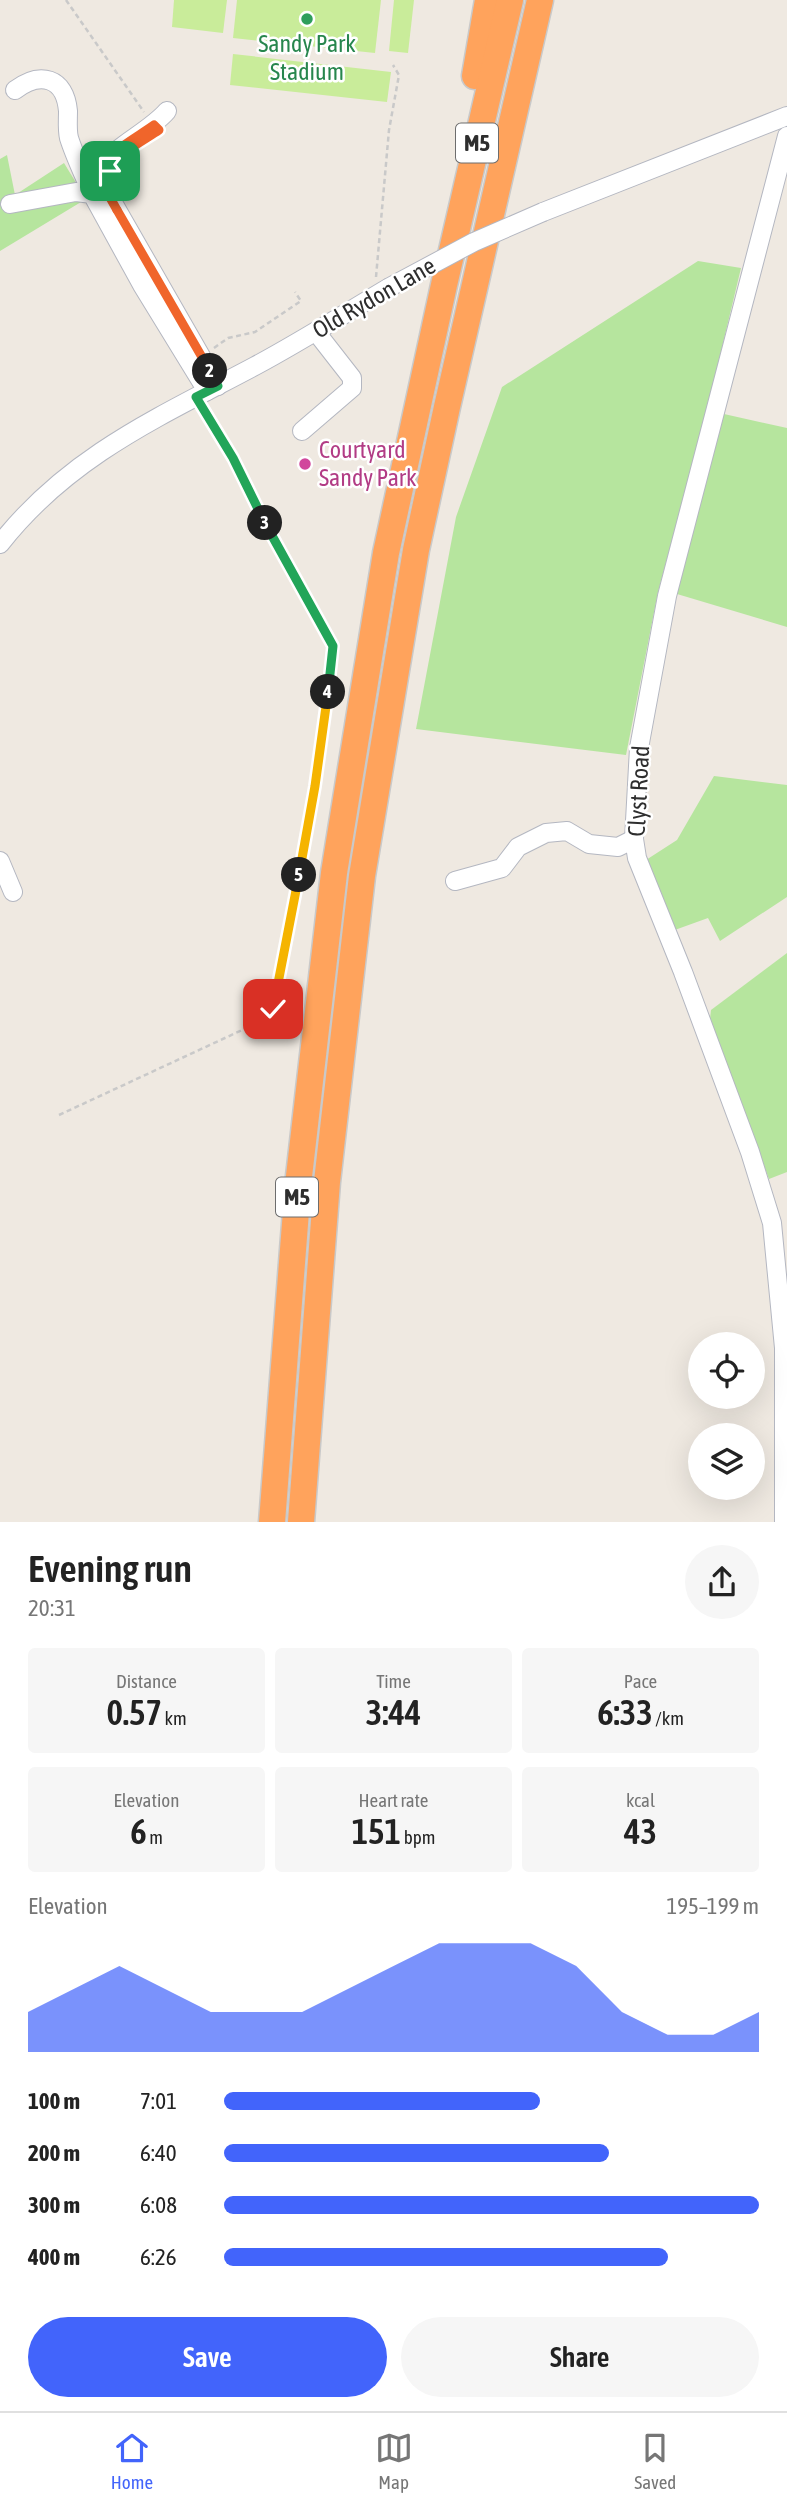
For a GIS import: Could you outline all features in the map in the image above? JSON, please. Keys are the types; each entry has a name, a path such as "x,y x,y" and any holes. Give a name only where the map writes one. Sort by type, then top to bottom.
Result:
{"highway":[{"name":"M5","path":"444,285 444,241 488,0"},
{"name":"M5","path":"272,1522 298,1185 334,873 386,553 510,0"},
{"name":"M5","path":"301,1522 327,1182 356,916 416,550 540,0"},
{"name":"M5","path":"476,280 523,146 558,0"}],"street":[{"path":"15,90 25,82 39,78 50,80 62,92 68,109 68,136 92,194 202,394"},
{"path":"167,111 154,125 105,161 100,170 108,194 140,252 202,394"},
{"name":"Old Rydon Lane","path":"0,544 25,514 61,480 112,444 321,328 382,282 542,212 787,116"},
{"name":"Clyst Road","path":"784,1522 784,1348 772,1223 750,1152 684,972 637,858 635,839 639,748 667,596 787,136"},
{"path":"10,204 76,192 92,194"},
{"path":"302,431 352,388 352,378 320,337 321,328"},
{"path":"454,881 502,868 518,847 546,833 567,831 589,844 618,846 635,839"},
{"path":"0,861 13,892"}],"path":[{"path":"66,0 154,125"},
{"path":"382,282 389,130 398,75 393,65"},
{"path":"206,353 228,338 255,332 301,301 295,292"},
{"path":"59,1115 268,1018 273,1009 315,786 333,646 276,543 202,394"}],"green space":[{"name":"Sandy Park Stadium","path":"174,0 227,0 223,33 172,27"},
{"name":"Sandy Park Stadium","path":"237,0 381,0 375,53 233,38"},
{"name":"Sandy Park Stadium","path":"394,0 414,0 408,53 389,51"},
{"name":"Sandy Park Stadium","path":"233,54 391,72 387,102 230,85"},
{"path":"7,155 15,195 64,163 86,199 0,251 0,159"},
{"path":"698,261 741,268 707,410 658,592 626,755 416,729 456,517 502,387"},
{"path":"724,414 787,428 787,627 677,594"},
{"path":"714,776 787,785 787,897 720,941 708,918 672,931 646,860 677,840"},
{"path":"787,953 787,1172 769,1179 710,1019 711,1010"}],"place":[{"name":"Sandy Park Stadium","path":"307,19"},
{"name":"Courtyard Sandy Park","path":"305,464"}],"route":[{"path":"110,171 121,157 159,130 154,125 112,155 100,170 102,178 146,263 218,386 196,397 217,436 233,458 333,646 315,786 273,1009"}]}
